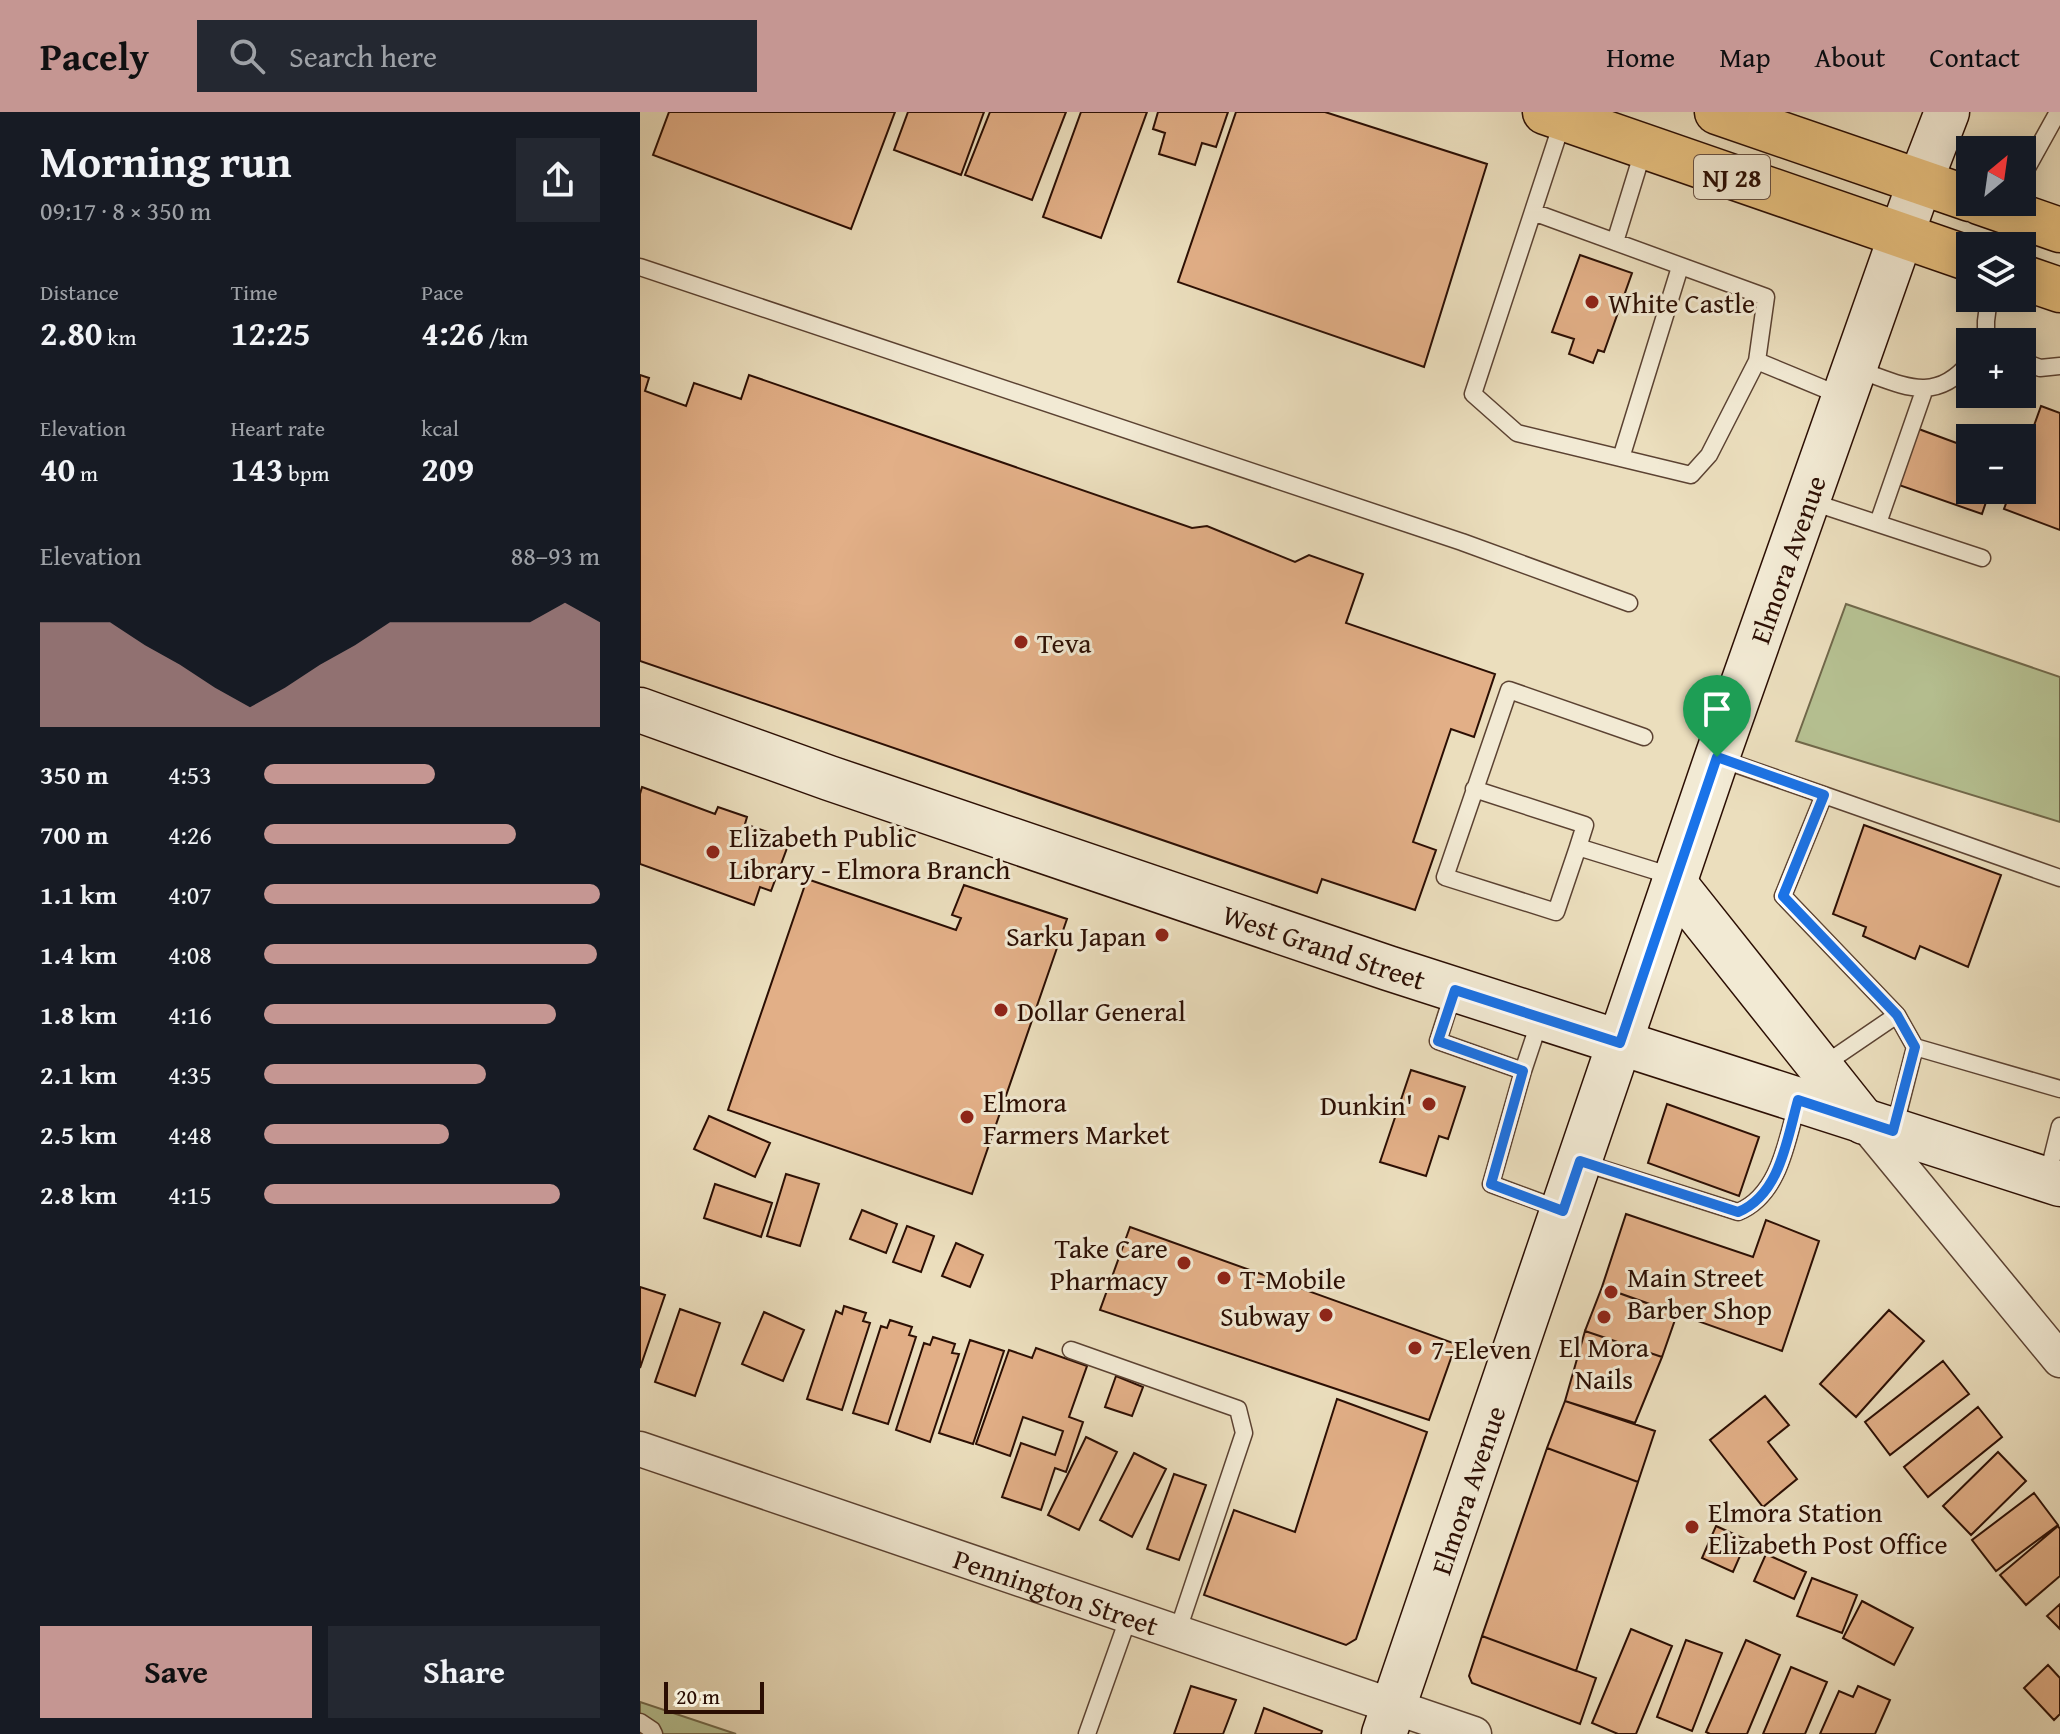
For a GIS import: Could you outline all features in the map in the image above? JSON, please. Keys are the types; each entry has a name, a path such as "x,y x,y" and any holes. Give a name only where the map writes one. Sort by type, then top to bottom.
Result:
{"main road":[{"name":"NJ 28","path":"1717,112 1920,182 1956,190"},
{"name":"Elmora Avenue","path":"1389,1720 1717,757 1947,112"},
{"name":"NJ 28","path":"1554,115 1956,254"},
{"name":"NJ 28","path":"2032,216 2060,230"},
{"path":"2036,282 2060,290"},
{"name":"West Grand Street","path":"640,710 829,778 1620,1043 1809,1084 1878,1126 2053,1182"},
{"path":"1675,880 1809,1084"}],"street":[{"path":"1878,1126 2060,1360"},
{"name":"Pennington Street","path":"640,1449 1177,1633 1389,1720 1474,1734"}],"lane":[{"path":"2036,143 2058,112"},
{"path":"1533,212 1766,297 1757,361 1709,455 1691,475 1517,433 1473,394 1533,212 1554,115"},
{"path":"1615,242 1644,146"},
{"path":"640,267 1462,542 1629,603"},
{"path":"1621,458 1680,267"},
{"path":"1757,361 1849,383 1924,391 1956,378"},
{"path":"2036,366 2060,366"},
{"path":"1878,523 1924,391"},
{"path":"1808,500 1982,558"},
{"path":"1474,789 1585,825 1556,912 1445,877 1474,789 1509,690 1644,737"},
{"path":"1717,757 2060,878"},
{"path":"1824,795 1783,896 1897,1015 1915,1047 2060,1089"},
{"path":"1578,847 1675,880"},
{"path":"1455,990 1438,1041 1523,1071"},
{"path":"1580,1161 1738,1212 1751,1207 1765,1193 1780,1162 1809,1084 1897,1015"},
{"path":"1540,1017 1491,1184 1563,1211"},
{"path":"1878,1126 1915,1047"},
{"path":"2053,1182 2060,1126"},
{"path":"1071,1350 1238,1409 1244,1433 1177,1633"},
{"path":"1087,1734 1129,1616"},
{"path":"640,1722 654,1734"}],"green space":[{"path":"1846,604 2060,677 2060,822 1796,741"},
{"path":"640,1702 736,1734 640,1734"}],"building":[{"path":"669,112 895,112 851,229 653,155"},
{"path":"908,112 984,112 961,175 894,150"},
{"path":"990,112 1066,112 1032,200 965,175"},
{"path":"1081,112 1147,112 1101,238 1043,217"},
{"path":"1158,112 1228,112 1216,147 1202,143 1195,165 1159,154 1165,133 1153,129"},
{"path":"1236,112 1325,112 1487,164 1424,367 1178,282"},
{"name":"White Castle","path":"1580,255 1632,273 1604,352 1598,350 1593,363 1569,354 1574,339 1552,332"},
{"name":"Teva","path":"640,375 649,378 645,391 686,406 694,383 741,399 749,375 1192,528 1207,526 1295,562 1309,555 1363,574 1346,623 1495,674 1474,737 1451,729 1413,842 1436,850 1415,910 1322,879 1317,893 640,661"},
{"path":"2041,406 2060,413 2060,530 2004,509 2006,504 2036,504 2035,424"},
{"path":"1916,428 1956,443 1956,504 1985,504 1982,514 1896,484"},
{"name":"Elizabeth Public Library - Elmora Branch","path":"642,787 715,814 718,807 747,817 745,824 790,840 771,891 760,887 754,905 640,864"},
{"path":"1864,825 2001,875 1968,967 1920,946 1915,959 1863,936 1866,927 1833,914"},
{"path":"807,879 956,930 961,918 952,915 964,885 1067,919 972,1194 728,1110"},
{"path":"1411,1070 1465,1087 1448,1139 1439,1136 1426,1176 1380,1162"},
{"path":"1667,1104 1759,1137 1739,1196 1648,1163"},
{"path":"709,1116 770,1143 755,1177 694,1149"},
{"path":"786,1174 819,1184 800,1246 767,1236"},
{"path":"715,1184 772,1203 761,1237 704,1218"},
{"path":"862,1210 897,1224 886,1253 850,1239"},
{"path":"1626,1214 1753,1257 1766,1220 1819,1241 1782,1351 1602,1287"},
{"path":"907,1226 934,1236 921,1272 893,1262"},
{"path":"1130,1227 1456,1344 1429,1420 1100,1310"},
{"path":"956,1243 983,1255 970,1287 942,1276"},
{"path":"640,1287 665,1295 640,1368"},
{"path":"1602,1287 1677,1314 1662,1357 1585,1331"},
{"path":"844,1306 866,1313 863,1321 870,1323 842,1410 807,1399 836,1311 842,1314"},
{"path":"680,1309 720,1323 695,1396 655,1382"},
{"path":"1889,1310 1924,1341 1856,1417 1820,1384"},
{"path":"764,1312 804,1330 783,1381 742,1364"},
{"path":"890,1320 912,1327 909,1335 916,1337 888,1424 853,1413 881,1326 887,1328"},
{"path":"1585,1331 1662,1357 1635,1423 1565,1401"},
{"path":"933,1337 955,1344 952,1353 959,1354 930,1442 896,1430 924,1343 930,1345"},
{"path":"970,1340 1004,1351 973,1444 939,1433"},
{"path":"1036,1348 1087,1366 1069,1417 1083,1422 1066,1472 1055,1468 1041,1510 1002,1497 1021,1443 1055,1455 1063,1431 1023,1417 1010,1456 976,1444 1009,1350 1032,1358"},
{"path":"1943,1361 1969,1394 1890,1455 1865,1422"},
{"path":"1116,1376 1143,1387 1132,1416 1105,1407"},
{"path":"1765,1396 1789,1425 1768,1442 1797,1479 1763,1507 1710,1440"},
{"path":"1337,1399 1427,1432 1356,1639 1346,1645 1204,1595 1234,1510 1295,1532"},
{"path":"1565,1401 1655,1431 1638,1482 1547,1448"},
{"path":"1978,1407 2002,1437 1928,1497 1904,1467"},
{"path":"1086,1437 1117,1452 1079,1530 1048,1515"},
{"path":"1547,1448 1638,1482 1576,1671 1482,1636"},
{"path":"1998,1452 2026,1481 1971,1535 1943,1506"},
{"path":"1134,1453 1166,1469 1132,1537 1100,1520"},
{"path":"1174,1474 1206,1485 1179,1560 1147,1549"},
{"path":"2034,1493 2058,1525 1996,1571 1972,1540"},
{"path":"1716,1526 1747,1540 1733,1572 1702,1558"},
{"path":"2058,1526 2060,1576 2026,1605 2000,1575"},
{"path":"1766,1554 1806,1572 1794,1599 1754,1581"},
{"path":"1812,1578 1857,1595 1842,1633 1797,1616"},
{"path":"1862,1601 1913,1628 1894,1665 1843,1638"},
{"path":"2060,1604 2060,1629 2047,1616"},
{"path":"1631,1629 1672,1646 1636,1734 1618,1734 1592,1723"},
{"path":"1482,1636 1596,1678 1580,1724 1472,1683 1469,1676"},
{"path":"1686,1640 1722,1653 1692,1731 1657,1717"},
{"path":"1746,1640 1780,1655 1747,1734 1710,1734 1706,1732"},
{"path":"2048,1665 2060,1678 2060,1714 2054,1720 2024,1688"},
{"path":"1791,1667 1827,1682 1805,1734 1763,1734"},
{"path":"1191,1686 1236,1700 1223,1734 1174,1734"},
{"path":"1858,1686 1890,1700 1875,1734 1820,1734 1839,1691 1853,1697"},
{"path":"1264,1708 1322,1731 1321,1734 1255,1734"}],"place":[{"name":"White Castle","path":"1592,302"},
{"name":"Teva","path":"1021,642"},
{"name":"Elizabeth Public Library - Elmora Branch","path":"713,852"},
{"name":"Sarku Japan","path":"1162,935"},
{"name":"Dollar General","path":"1001,1010"},
{"name":"Dunkin'","path":"1429,1104"},
{"name":"Elmora Farmers Market","path":"967,1117"},
{"name":"Take Care Pharmacy","path":"1184,1263"},
{"name":"T-Mobile","path":"1224,1278"},
{"name":"Main Street Barber Shop","path":"1611,1292"},
{"name":"Subway","path":"1326,1315"},
{"name":"El Mora Nails","path":"1604,1317"},
{"name":"7-Eleven","path":"1415,1348"},
{"name":"Elmora Station Elizabeth Post Office","path":"1692,1527"}],"route":[{"path":"1717,757 1824,795 1783,896 1897,1015 1915,1047 1893,1131 1798,1100 1780,1162 1765,1193 1751,1207 1738,1212 1580,1161 1563,1211 1491,1184 1523,1071 1438,1041 1455,990 1620,1043 1717,757"}]}
